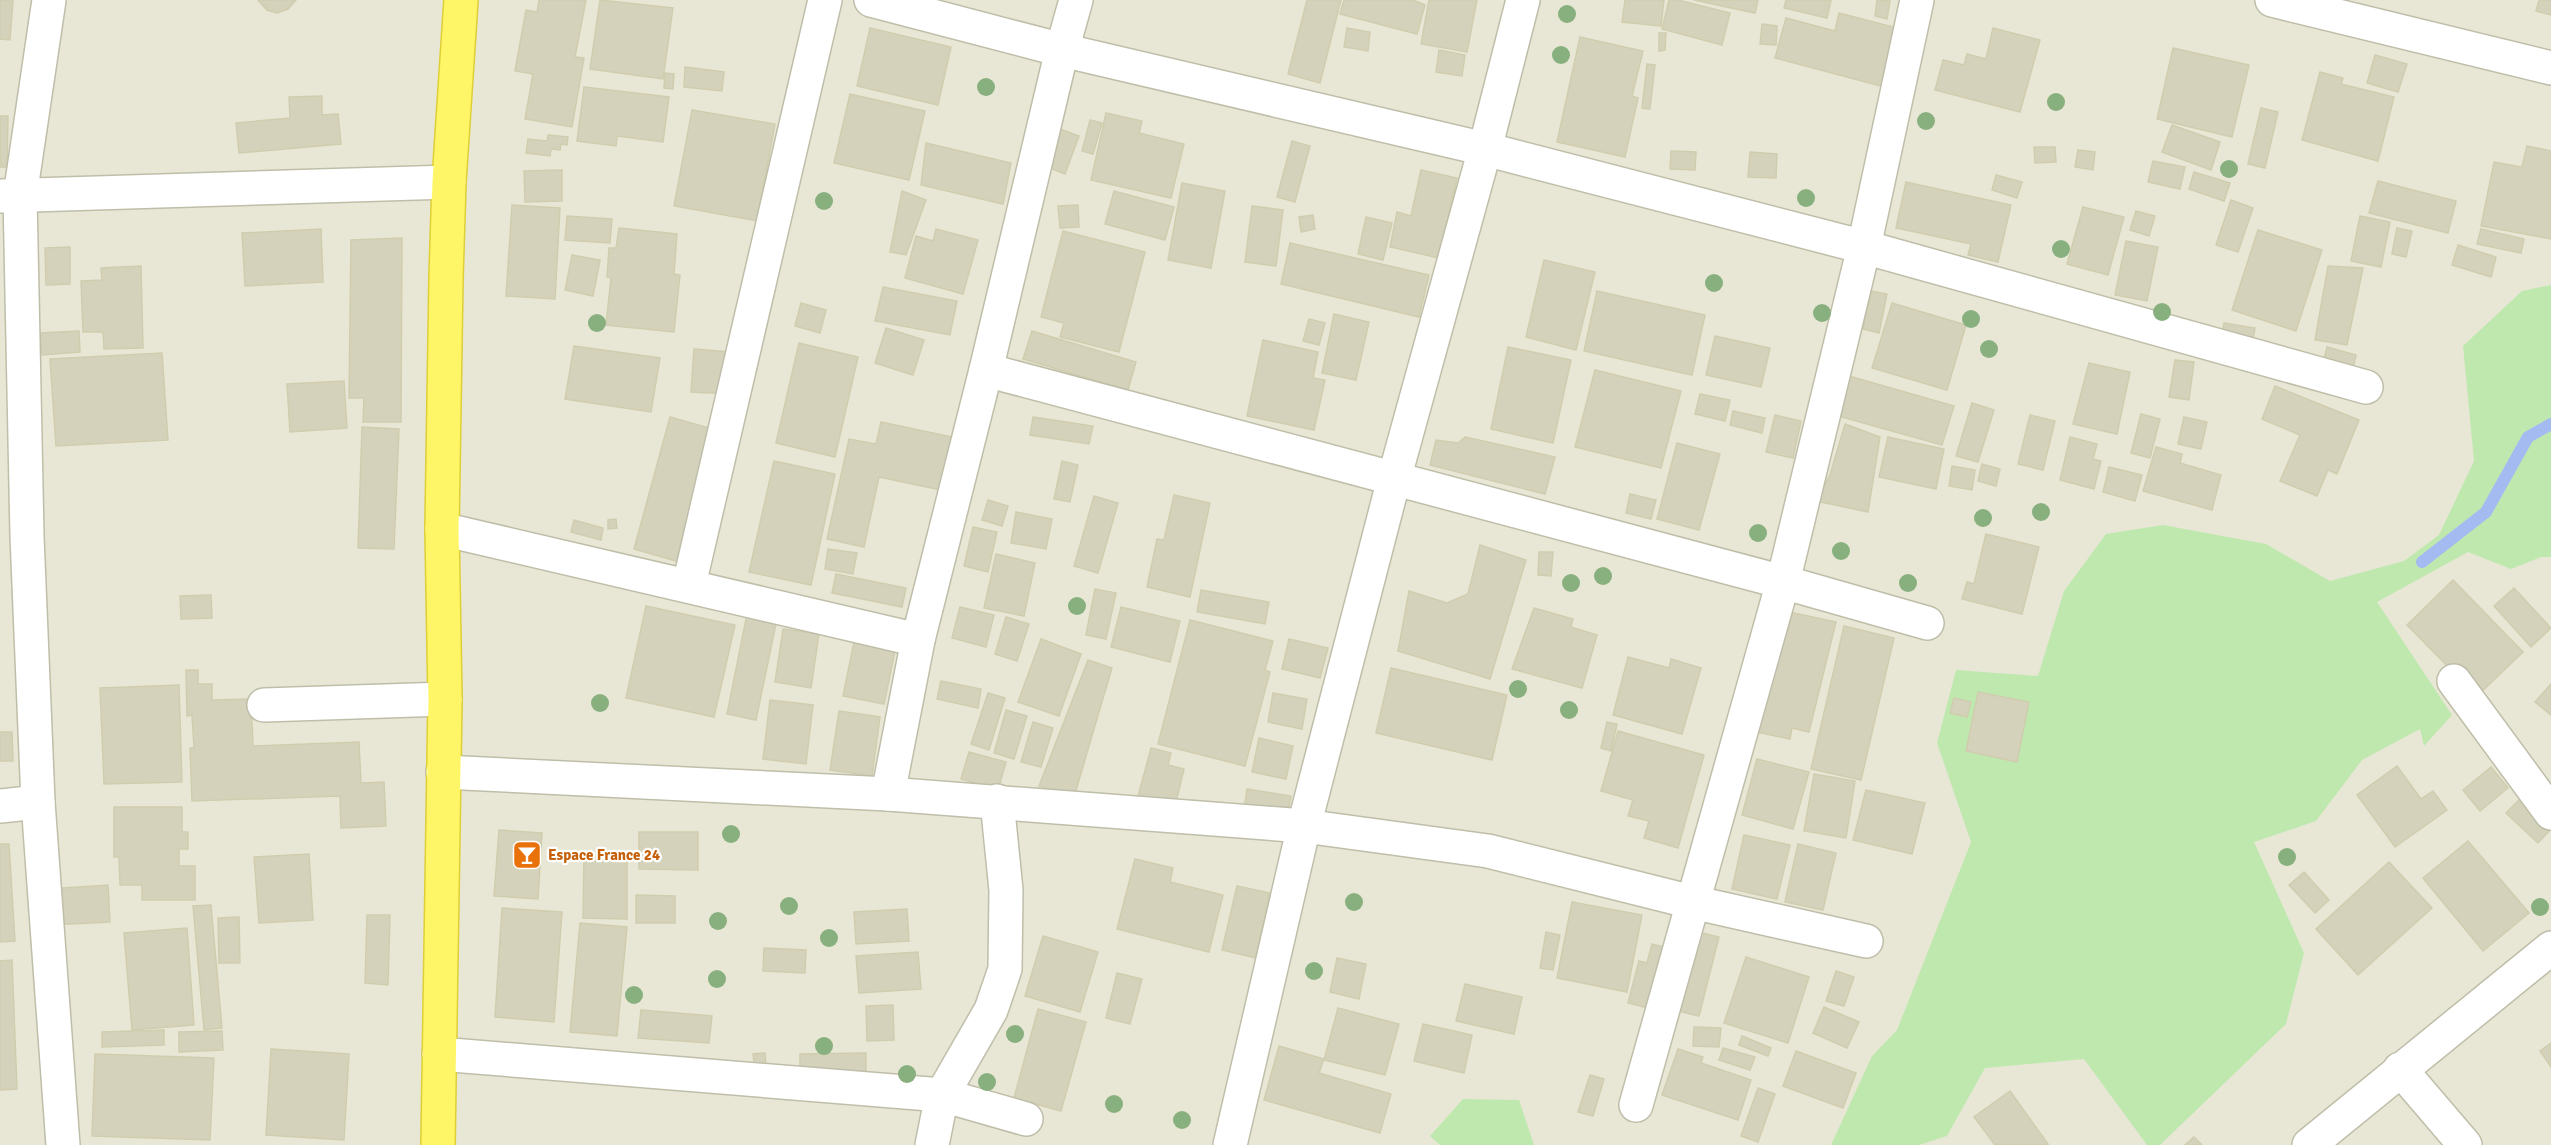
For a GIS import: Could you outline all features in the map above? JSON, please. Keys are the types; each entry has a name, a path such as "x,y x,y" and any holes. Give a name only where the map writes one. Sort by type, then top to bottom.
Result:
{"highway":[{"path":"438,1145 445,699 442,529 449,182 461,0"}],"street":[{"path":"49,0 10,196 13,537 38,802 63,1145"},
{"path":"689,585 825,0"},
{"path":"871,0 1062,50 1485,149 1864,247 2366,387"},
{"path":"888,794 918,640 1076,0"},
{"path":"1230,1145 1304,826 1394,479 1485,149 1523,0"},
{"path":"1636,1105 1783,582 1864,247 1917,0"},
{"path":"2272,0 2551,68"},
{"path":"10,196 449,182"},
{"path":"986,370 1783,582 1927,623"},
{"path":"442,529 918,640"},
{"path":"2454,681 2551,813"},
{"path":"264,705 445,699"},
{"path":"443,772 888,794 1304,826 1488,851 1692,902 1866,940"},
{"path":"932,1145 942,1095 991,1010 1005,969 1006,890 997,801"},
{"path":"0,806 38,802"},
{"path":"2309,1145 2551,948"},
{"path":"439,1054 942,1095 1026,1119"},
{"path":"2400,1069 2464,1145"}],"shaded area":[{"path":"0,0 2551,0 2551,1145 0,1145"}],"green space":[{"path":"2551,285 2551,557 2541,557 2511,569 2468,552 2377,602 2452,715 2424,746 2420,729 2362,760 2316,821 2254,842 2304,953 2286,1024 2160,1145 2147,1145 2084,1059 1985,1068 1947,1136 1919,1145 1831,1145 1872,1056 1897,1030 1971,842 1937,743 1956,670 2038,676 2064,591 2106,534 2163,525 2266,544 2330,581 2404,561 2439,535 2474,461 2463,346 2522,291"},
{"path":"1463,1099 1519,1100 1534,1145 1440,1145 1430,1136"}],"building":[{"path":"0,0 13,0 10,40 0,39"},
{"path":"258,0 296,0 288,9 277,13 267,10"},
{"path":"539,0 586,0 575,57 584,58 572,127 525,119 533,74 515,71 526,10 537,12"},
{"path":"600,0 673,8 663,79 590,69"},
{"path":"1307,0 1341,0 1320,83 1288,74"},
{"path":"1344,0 1413,0 1425,5 1417,34 1340,14"},
{"path":"1429,0 1477,0 1467,52 1421,44"},
{"path":"1625,0 1664,0 1661,26 1622,22"},
{"path":"1669,0 1678,0 1730,13 1722,45 1662,29"},
{"path":"1694,0 1758,0 1755,13"},
{"path":"1786,0 1831,0 1827,18 1784,8"},
{"path":"1877,0 1890,1 1887,19 1875,16"},
{"path":"2539,0 2551,0 2551,15 2536,11"},
{"path":"1839,13 1897,28 1881,86 1775,58 1786,18 1835,31"},
{"path":"1762,24 1777,26 1776,45 1760,44"},
{"path":"870,28 951,47 938,105 857,86"},
{"path":"1347,28 1370,32 1368,51 1344,47"},
{"path":"1993,28 2040,40 2020,112 1935,90 1943,60 1964,65 1967,54 1986,59"},
{"path":"1659,33 1666,33 1665,50 1659,51"},
{"path":"1580,37 1643,51 1632,96 1638,98 1625,157 1557,142"},
{"path":"2173,48 2249,65 2232,137 2157,119"},
{"path":"1439,50 1465,55 1462,76 1436,72"},
{"path":"2375,55 2407,64 2398,92 2367,83"},
{"path":"1647,64 1655,65 1650,109 1642,108"},
{"path":"685,67 724,72 722,91 684,87"},
{"path":"2320,72 2343,78 2341,84 2394,97 2378,161 2302,140"},
{"path":"665,73 674,74 673,89 664,88"},
{"path":"584,87 669,97 663,142 617,136 616,146 577,141"},
{"path":"850,94 925,111 909,180 834,163"},
{"path":"322,96 322,115 338,114 341,144 239,153 236,123 290,118 289,97"},
{"path":"2261,108 2278,112 2265,168 2248,164"},
{"path":"692,110 775,124 757,221 674,206"},
{"path":"1106,113 1142,121 1139,133 1184,144 1171,198 1091,180"},
{"path":"0,116 8,116 7,167 0,167"},
{"path":"1090,120 1102,123 1093,154 1082,151"},
{"path":"2172,125 2220,142 2211,170 2162,152"},
{"path":"1054,127 1079,136 1065,174 1040,164"},
{"path":"548,135 568,137 567,145 561,144 560,150 551,149 550,156 526,153 528,139 547,141"},
{"path":"1292,141 1310,146 1295,202 1277,197"},
{"path":"926,143 1011,163 1003,204 921,185"},
{"path":"2527,146 2551,151 2551,239 2481,226 2494,162 2522,167"},
{"path":"2034,147 2055,147 2056,162 2035,163"},
{"path":"2078,150 2095,152 2093,170 2075,167"},
{"path":"1671,151 1696,152 1695,170 1670,169"},
{"path":"1750,152 1777,154 1776,178 1748,177"},
{"path":"2153,161 2185,167 2180,189 2148,182"},
{"path":"562,170 562,201 525,202 524,171"},
{"path":"1421,170 1457,178 1439,258 1390,247 1397,212 1411,216"},
{"path":"2194,172 2230,183 2224,201 2189,189"},
{"path":"1996,175 2022,182 2017,198 1992,190"},
{"path":"2378,181 2456,201 2448,233 2369,213"},
{"path":"1906,182 2011,205 1998,262 1968,255 1971,244 1896,228"},
{"path":"1182,183 1225,191 1211,268 1168,260"},
{"path":"902,191 926,200 906,255 890,252"},
{"path":"1114,191 1174,207 1165,240 1105,224"},
{"path":"2231,200 2253,208 2238,252 2216,245"},
{"path":"512,205 560,208 555,299 506,296"},
{"path":"1078,205 1079,227 1060,228 1058,206"},
{"path":"1252,206 1283,210 1276,266 1245,262"},
{"path":"2083,207 2124,217 2108,275 2067,264"},
{"path":"2136,211 2155,216 2149,236 2130,230"},
{"path":"1313,215 1315,229 1301,232 1299,217"},
{"path":"567,216 612,219 610,243 565,240"},
{"path":"2360,216 2390,222 2381,267 2351,261"},
{"path":"1366,217 1392,223 1383,260 1358,254"},
{"path":"619,228 677,234 674,274 680,275 674,332 606,325 611,278 607,277 609,248 616,248"},
{"path":"2397,228 2412,231 2406,257 2392,254"},
{"path":"321,229 323,282 245,286 242,233"},
{"path":"936,229 978,240 963,294 905,278 916,236 933,241"},
{"path":"2481,229 2524,239 2521,253 2477,244"},
{"path":"2258,230 2322,250 2296,331 2232,310"},
{"path":"1063,231 1145,252 1119,352 1060,337 1064,323 1041,317"},
{"path":"402,238 401,422 363,422 364,398 349,398 351,240"},
{"path":"2126,241 2158,247 2147,301 2115,295"},
{"path":"1290,243 1429,275 1419,317 1281,284"},
{"path":"2458,245 2496,257 2491,277 2452,265"},
{"path":"70,247 70,284 46,285 45,248"},
{"path":"572,255 600,260 593,296 565,290"},
{"path":"1544,260 1595,272 1576,350 1526,337"},
{"path":"141,266 143,348 104,349 103,332 83,332 81,281 102,280 101,268"},
{"path":"2328,266 2363,268 2347,345 2315,340"},
{"path":"883,287 957,301 950,335 875,321"},
{"path":"1597,291 1705,315 1692,375 1584,351"},
{"path":"1871,291 1887,294 1879,333 1863,329"},
{"path":"801,303 826,310 820,333 795,326"},
{"path":"1892,303 1966,325 1947,390 1872,368"},
{"path":"1334,314 1369,322 1356,380 1322,373"},
{"path":"1309,319 1325,323 1319,345 1303,341"},
{"path":"2224,323 2255,328 2253,340 2222,335"},
{"path":"886,328 924,340 913,375 875,363"},
{"path":"79,331 80,352 42,355 40,333"},
{"path":"1032,331 1136,362 1128,390 1023,359"},
{"path":"1715,336 1770,348 1761,387 1706,375"},
{"path":"1263,340 1318,352 1313,378 1325,380 1314,430 1247,416"},
{"path":"799,343 858,357 835,457 776,443"},
{"path":"574,346 660,358 651,412 565,399"},
{"path":"1508,347 1571,360 1553,443 1491,429"},
{"path":"2327,347 2356,355 2353,368 2324,359"},
{"path":"694,349 731,352 728,394 691,392"},
{"path":"162,353 168,440 56,446 50,359"},
{"path":"2175,360 2194,362 2189,400 2169,397"},
{"path":"2089,363 2130,372 2117,434 2073,424"},
{"path":"1595,370 1681,391 1661,468 1575,447"},
{"path":"1849,376 1954,406 1942,445 1838,416"},
{"path":"344,381 347,428 290,432 287,384"},
{"path":"2275,386 2359,420 2337,474 2328,470 2317,496 2280,481 2300,435 2262,419"},
{"path":"1700,394 1730,400 1725,421 1695,414"},
{"path":"1972,403 1994,410 1978,462 1956,456"},
{"path":"1733,411 1765,418 1762,433 1730,425"},
{"path":"2141,414 2160,419 2150,458 2131,453"},
{"path":"1775,415 1801,421 1793,458 1766,452"},
{"path":"2030,415 2055,421 2043,470 2018,464"},
{"path":"670,417 720,431 683,563 634,549"},
{"path":"1033,417 1093,426 1089,444 1030,435"},
{"path":"2184,417 2207,422 2201,449 2178,444"},
{"path":"881,422 957,438 946,491 879,477 864,547 827,539 849,439 876,444"},
{"path":"1845,424 1880,437 1868,512 1816,501 1830,475"},
{"path":"362,427 399,429 394,549 358,548"},
{"path":"1465,437 1555,457 1545,494 1430,465 1436,440 1458,443"},
{"path":"1888,437 1944,449 1936,489 1879,477"},
{"path":"2070,437 2097,444 2093,459 2101,461 2094,489 2060,480"},
{"path":"1677,443 1720,454 1699,530 1657,519"},
{"path":"2156,447 2182,454 2180,463 2221,475 2212,510 2143,491"},
{"path":"774,461 835,474 811,585 749,572"},
{"path":"1062,461 1078,465 1070,502 1054,499"},
{"path":"1982,464 2000,469 1996,486 1978,481"},
{"path":"1952,466 1975,470 1972,490 1949,486"},
{"path":"2109,467 2142,475 2135,501 2103,492"},
{"path":"1630,494 1656,500 1651,519 1626,513"},
{"path":"1174,495 1210,503 1190,597 1147,587 1157,539 1164,540"},
{"path":"1094,496 1118,503 1098,573 1074,566"},
{"path":"988,500 1008,506 1002,526 982,520"},
{"path":"1016,512 1052,519 1046,549 1011,543"},
{"path":"616,519 617,528 608,529 608,520"},
{"path":"574,520 603,528 601,540 571,532"},
{"path":"973,527 997,532 988,572 964,566"},
{"path":"1986,534 2039,547 2022,614 1962,599 1967,582 1974,584"},
{"path":"1480,545 1526,560 1490,679 1398,651 1409,591 1447,603 1468,594"},
{"path":"828,549 857,553 853,574 825,569"},
{"path":"1539,552 1553,552 1551,576 1538,575"},
{"path":"996,554 1035,563 1024,616 984,608"},
{"path":"836,574 906,588 902,607 832,593"},
{"path":"2453,580 2523,652 2477,696 2407,625"},
{"path":"2514,588 2551,628 2531,647 2494,606"},
{"path":"1095,589 1116,593 1106,639 1086,635"},
{"path":"1201,590 1269,602 1265,624 1197,612"},
{"path":"211,595 212,618 181,619 180,596"},
{"path":"646,606 735,625 714,717 626,698"},
{"path":"960,607 994,615 986,647 952,638"},
{"path":"1121,607 1180,621 1170,662 1111,647"},
{"path":"1534,608 1573,619 1571,627 1597,635 1582,688 1512,669"},
{"path":"748,609 778,614 756,720 727,714"},
{"path":"1785,611 1836,622 1809,732 1792,728 1790,739 1756,732"},
{"path":"1006,617 1029,624 1017,661 995,654"},
{"path":"1190,620 1273,641 1265,670 1270,672 1245,766 1158,744"},
{"path":"1844,626 1894,638 1861,780 1811,769"},
{"path":"783,629 819,634 811,688 775,682"},
{"path":"1041,639 1081,654 1059,716 1018,702"},
{"path":"1289,639 1328,648 1320,678 1282,669"},
{"path":"854,642 895,651 884,704 843,696"},
{"path":"1628,657 1669,668 1671,659 1701,668 1682,734 1613,715"},
{"path":"1088,660 1112,668 1074,797 1039,786"},
{"path":"1391,668 1507,695 1492,760 1376,733"},
{"path":"186,670 198,670 198,684 212,684 212,700 251,699 253,746 359,742 361,783 384,782 386,826 341,828 340,796 192,801 190,748 194,748 192,715 187,716"},
{"path":"941,681 981,689 978,708 937,699"},
{"path":"2551,684 2551,715 2535,702"},
{"path":"179,685 182,782 104,784 100,688"},
{"path":"1978,692 2029,702 2017,762 1966,751"},
{"path":"988,693 1005,698 989,750 971,744"},
{"path":"1273,693 1307,699 1302,729 1268,722"},
{"path":"1954,698 1971,702 1967,717 1950,713"},
{"path":"770,700 813,705 806,764 763,759"},
{"path":"1006,710 1027,716 1014,759 994,753"},
{"path":"839,711 880,717 872,776 830,770"},
{"path":"1033,722 1053,728 1041,767 1021,762"},
{"path":"1607,722 1617,724 1611,751 1601,748"},
{"path":"1618,731 1704,755 1678,848 1644,838 1649,821 1628,816 1633,800 1601,791"},
{"path":"0,732 12,732 13,761 0,761"},
{"path":"1259,738 1293,746 1286,779 1252,772"},
{"path":"1151,748 1171,753 1168,765 1184,769 1174,810 1137,800"},
{"path":"969,752 1006,762 998,790 961,779"},
{"path":"1757,759 1809,772 1793,829 1742,815"},
{"path":"2397,766 2421,799 2433,791 2447,810 2395,847 2357,795"},
{"path":"2491,767 2508,788 2480,811 2463,790"},
{"path":"1814,774 1855,781 1846,838 1804,831"},
{"path":"1247,789 1291,796 1287,817 1244,810"},
{"path":"1866,790 1925,803 1912,854 1853,840"},
{"path":"2521,798 2551,829 2538,843 2506,813"},
{"path":"114,807 182,807 182,832 188,832 188,849 179,849 179,866 195,866 195,900 142,900 142,885 120,885 119,857 114,857"},
{"path":"499,830 542,833 538,899 494,896"},
{"path":"639,832 698,832 698,870 639,869"},
{"path":"1744,835 1790,845 1777,899 1732,889"},
{"path":"2468,841 2529,913 2483,951 2423,878"},
{"path":"0,844 9,844 15,941 0,942"},
{"path":"1798,844 1836,853 1823,910 1785,902"},
{"path":"309,854 313,920 259,923 254,857"},
{"path":"584,855 627,855 627,919 583,918"},
{"path":"1135,859 1173,868 1170,882 1223,895 1209,952 1117,929"},
{"path":"2389,862 2432,908 2358,975 2316,929"},
{"path":"2304,872 2329,900 2315,913 2289,885"},
{"path":"108,885 110,922 51,925 49,889"},
{"path":"1237,886 1270,893 1256,958 1222,950"},
{"path":"636,895 675,896 675,923 636,923"},
{"path":"1572,902 1642,915 1627,992 1557,978"},
{"path":"211,905 222,1028 204,1030 193,906"},
{"path":"502,908 562,912 554,1022 495,1017"},
{"path":"907,909 909,941 856,944 854,912"},
{"path":"367,915 390,915 388,985 365,983"},
{"path":"239,917 240,963 219,963 218,918"},
{"path":"580,923 627,927 617,1036 570,1032"},
{"path":"187,928 194,1025 132,1030 124,933"},
{"path":"1546,932 1560,935 1553,970 1540,968"},
{"path":"1698,932 1719,937 1699,1016 1678,1011"},
{"path":"1043,936 1098,952 1080,1012 1025,996"},
{"path":"1652,944 1664,947 1648,1008 1628,1003 1639,961 1647,963"},
{"path":"764,948 806,950 805,973 763,971"},
{"path":"918,952 921,989 859,993 856,956"},
{"path":"1746,957 1809,977 1788,1043 1724,1023"},
{"path":"1337,958 1366,964 1359,999 1330,992"},
{"path":"12,960 17,1089 0,1090 0,961"},
{"path":"1836,971 1854,977 1844,1006 1826,1001"},
{"path":"1117,973 1142,979 1130,1024 1106,1018"},
{"path":"1465,984 1522,997 1514,1034 1456,1021"},
{"path":"893,1005 894,1040 867,1041 866,1006"},
{"path":"1824,1007 1859,1022 1847,1048 1813,1033"},
{"path":"1338,1008 1399,1024 1385,1075 1324,1060"},
{"path":"1038,1009 1086,1022 1061,1111 1014,1098"},
{"path":"641,1010 712,1016 709,1043 638,1038"},
{"path":"1423,1024 1472,1035 1464,1073 1414,1061"},
{"path":"1694,1027 1721,1028 1719,1047 1693,1046"},
{"path":"164,1030 164,1045 102,1047 102,1032"},
{"path":"222,1031 223,1050 179,1052 179,1032"},
{"path":"1742,1036 1771,1048 1768,1056 1739,1045"},
{"path":"2551,1043 2551,1067 2540,1051"},
{"path":"1279,1046 1324,1059 1319,1073 1391,1094 1380,1133 1264,1100"},
{"path":"1723,1048 1755,1057 1750,1070 1719,1060"},
{"path":"271,1049 349,1054 344,1140 266,1135"},
{"path":"1678,1049 1703,1057 1701,1063 1751,1080 1738,1120 1662,1095"},
{"path":"1796,1051 1856,1073 1843,1108 1783,1086"},
{"path":"765,1053 766,1067 755,1068 753,1054"},
{"path":"866,1053 866,1075 800,1076 800,1054"},
{"path":"95,1054 214,1058 210,1140 92,1136"},
{"path":"1590,1075 1604,1079 1593,1116 1578,1112"},
{"path":"1758,1088 1775,1094 1758,1142 1741,1136"},
{"path":"2010,1091 2048,1145 1995,1145 1974,1117"},
{"path":"2194,1137 2202,1145 2185,1145"}],"waterway":[{"path":"2422,562 2486,512 2528,437 2551,424"}],"place":[{"name":"Espace France 24","path":"527,855"}]}
